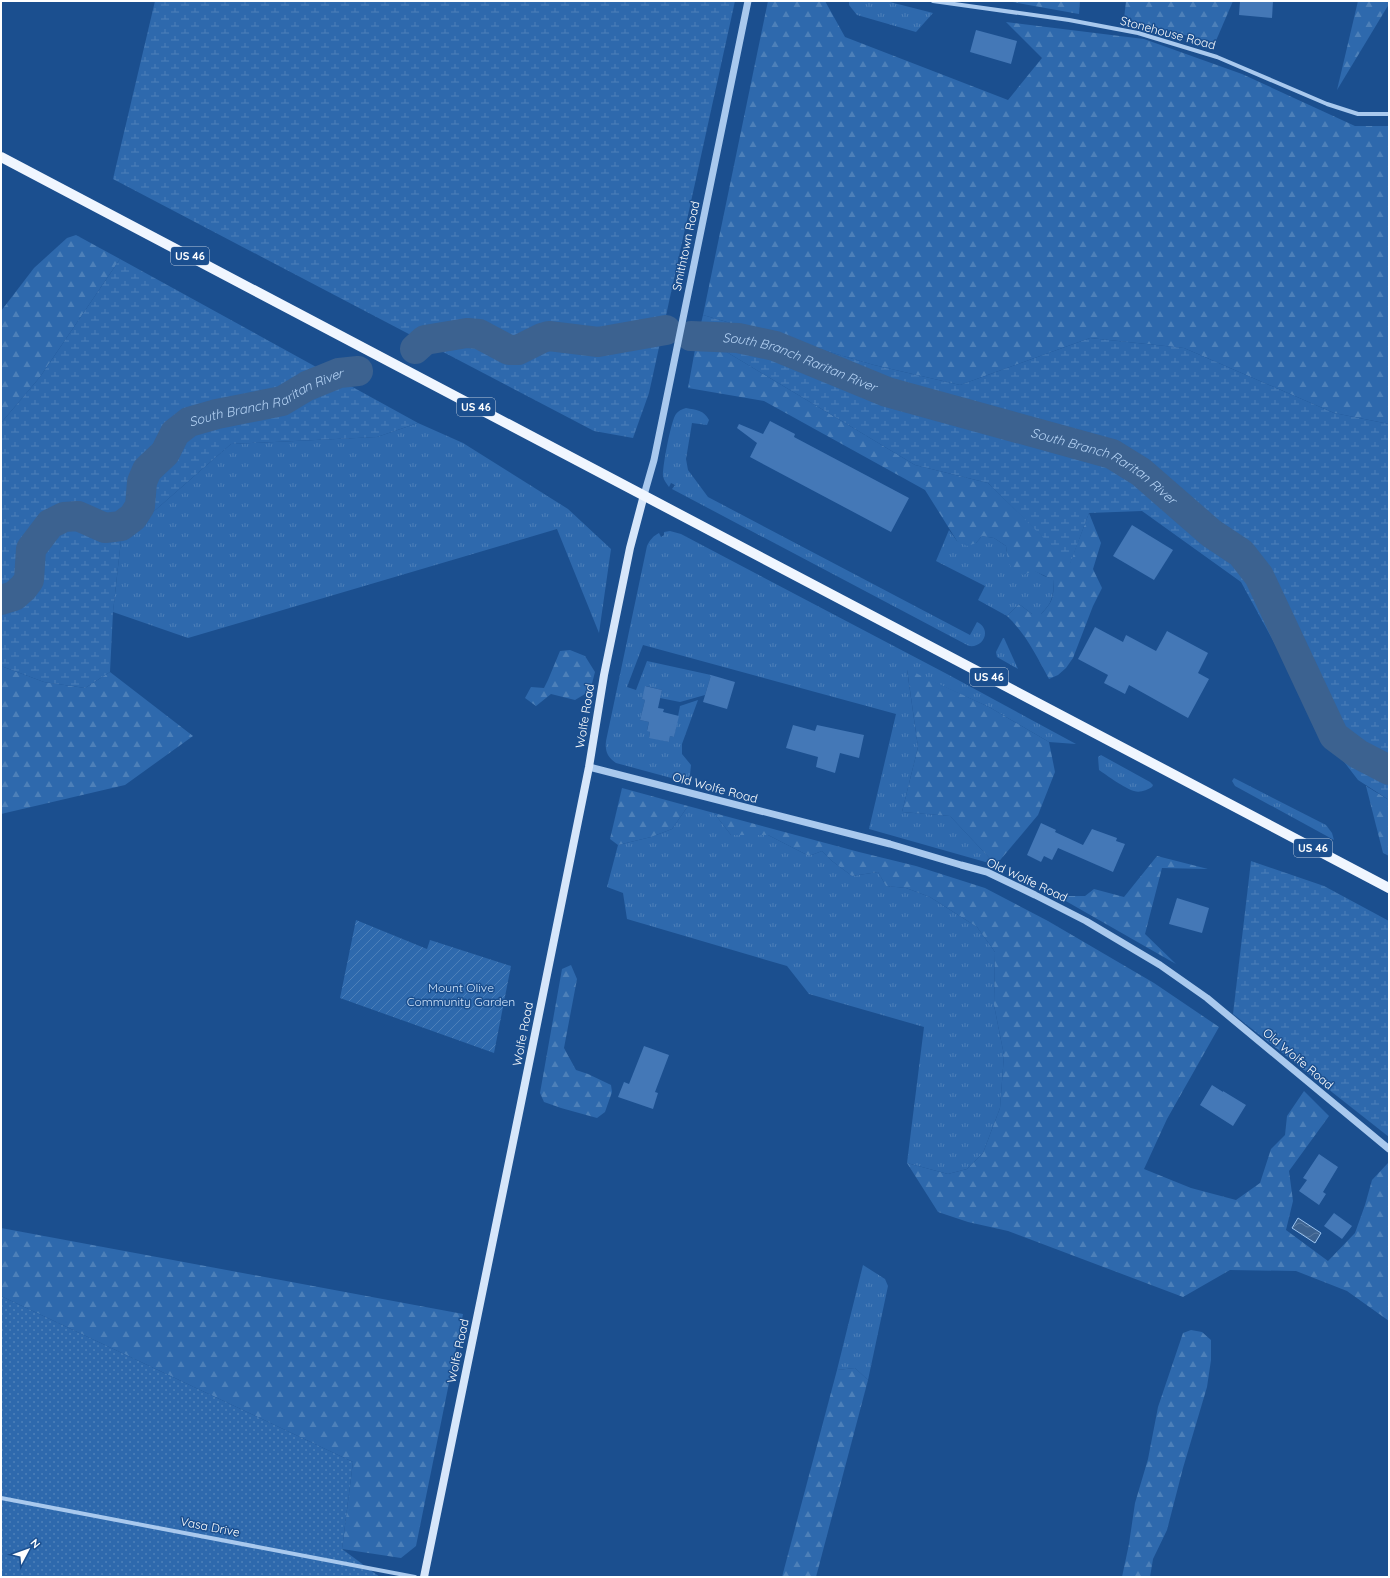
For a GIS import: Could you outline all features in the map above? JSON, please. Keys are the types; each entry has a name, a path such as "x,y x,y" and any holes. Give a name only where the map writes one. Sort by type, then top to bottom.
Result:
{"main road":[{"name":"US 46","path":"1,157 1389,888"},
{"name":"Wolfe Road","path":"424,1577 589,766 604,674 630,548 644,496"}],"street":[{"name":"Smithtown Road","path":"644,496 654,460 748,1"},
{"name":"Stonehouse Road","path":"932,1 1069,20 1138,33 1224,60 1327,104 1358,114 1389,114"},
{"name":"Old Wolfe Road","path":"589,766 890,844 987,872 1086,921 1160,965 1207,998 1389,1149"},
{"name":"Vasa Drive","path":"1,1498 415,1577"}],"green space":[{"path":"155,1 735,1 649,393 633,438 594,431 113,179"},
{"path":"768,1 825,1 845,37 1008,100 1042,58 1006,22 1144,39 1242,74 1355,126 1389,126 1389,424 1334,413 1184,348 1090,338 960,385 874,365 703,315"},
{"path":"849,1 886,1 933,13 916,32 857,15 849,5"},
{"path":"1007,1 1080,1 1079,14"},
{"path":"1126,1 1233,1 1215,43 1124,19"},
{"path":"1358,1 1389,1 1389,4 1337,90"},
{"path":"76,235 120,259 40,377 1,423 1,311 34,268 67,238"},
{"path":"120,259 418,423 377,437 231,444 121,540 113,612 110,672 85,688 44,682 1,666 1,423 40,377"},
{"path":"703,315 874,365 960,385 1090,338 1184,348 1334,413 1389,424 1389,800 1358,780 1328,741 1241,582 1142,511 1089,513 1070,564 988,483 915,465 715,345 696,344"},
{"path":"696,344 715,345 915,465 988,483 1070,563 1089,513 1101,543 1093,569 1102,588 1093,606 1073,658 1066,668 1058,675 1049,679 1020,630 1007,616 1019,604 1032,614 1041,614 1051,602 1054,580 1034,571 1023,575 1011,568 1006,546 994,538 982,536 976,543 967,546 957,541 925,490 764,401 688,388"},
{"path":"686,408 702,412 709,420 707,425 692,423 686,459 688,470 708,497 970,635 977,622 982,625 984,629 985,633 982,641 974,646 969,646 672,489 675,485 671,483 669,487 663,476 669,434 676,414 680,410"},
{"path":"418,423 463,443 568,509 611,549 599,633 557,529 188,638 113,612 121,540 231,444 377,437"},
{"path":"949,530 957,541 976,543 982,536 994,538 1006,546 1007,555 1044,576 1054,579 1052,599 1045,610 1041,614 1032,614 1019,604 1007,616 978,600 985,586 936,561"},
{"path":"670,531 681,534 947,674 1076,744 1049,742 989,707 907,670 918,747 902,812 950,816 996,865 869,829 896,714 643,645 627,687 636,690 647,661 711,675 705,695 680,702 660,698 662,690 646,686 642,699 645,700 640,720 649,722 647,730 650,732 649,737 669,742 670,736 674,737 680,706 698,700 682,744 682,754 691,765 690,775 686,782 616,763 610,758 606,751 606,741 647,546 652,538 657,534 659,533 661,537 664,535 664,532"},
{"path":"1003,638 1018,669 997,657 996,652"},
{"path":"570,650 585,656 595,672 590,691 575,700 551,694 536,706 525,698 531,687 544,688 560,651"},
{"path":"1,666 44,682 85,688 110,672 193,736 125,785 1,814"},
{"path":"907,669 989,707 1049,742 1055,772 1038,815 996,865 950,816 902,812 918,747"},
{"path":"1101,755 1150,782 1153,785 1152,787 1136,792 1116,782 1099,770 1098,757"},
{"path":"1234,778 1326,825 1332,833 1334,840 1235,786 1232,781"},
{"path":"1366,786 1389,800 1389,856 1383,853"},
{"path":"622,788 688,806 672,829 651,837 618,845 610,839"},
{"path":"688,806 714,813 731,835 768,835 809,856 822,851 832,861 852,876 878,872 886,886 906,888 930,897 977,927 995,952 994,1005 1004,1055 1000,1108 983,1153 967,1169 948,1174 907,1163 924,1027 809,994 787,966 627,919 623,893 607,887 618,845 651,837 672,829"},
{"path":"714,813 916,866 985,888 1048,921 1154,983 1219,1027 1167,1119 1144,1169 1191,1188 1236,1200 1260,1183 1271,1149 1285,1135 1287,1116 1304,1091 1329,1116 1289,1171 1293,1201 1286,1230 1328,1261 1355,1233 1372,1180 1388,1163 1389,1321 1347,1291 1296,1271 1230,1270 1183,1297 1008,1231 968,1222 938,1212 907,1163 948,1174 967,1169 983,1153 1000,1108 1004,1055 994,1005 995,952 977,927 930,897 906,888 886,886 878,872 852,876 832,861 822,851 809,856 768,835 731,835"},
{"path":"1157,856 1208,869 1162,868 1145,934 1176,964 1057,896 1085,896 1094,889 1124,897"},
{"path":"1251,861 1324,886 1389,921 1389,1137 1233,1014"},
{"name":"Mount Olive Community Garden","path":"356,920 427,949 430,940 511,966 494,1053 340,998"},
{"path":"571,965 577,979 564,1048 576,1070 611,1085 612,1092 605,1112 597,1118 544,1102 540,1093 562,969"},
{"path":"1,1228 463,1314 416,1546 401,1558 342,1549 353,1462 1,1296"},
{"path":"863,1265 885,1279 888,1286 868,1380 855,1368 837,1370"},
{"path":"1,1296 353,1462 342,1549 380,1577 1,1577"},
{"path":"1191,1330 1202,1332 1211,1340 1211,1360 1207,1387 1183,1468 1167,1530 1153,1559 1150,1577 1122,1577 1135,1503 1148,1459 1158,1407 1183,1333"},
{"path":"855,1368 868,1380 816,1577 782,1577 837,1370"}],"water":[{"path":"1298,1218 1321,1233 1315,1243 1292,1228"}],"building":[{"path":"1240,1 1273,1 1272,18 1239,15"},
{"path":"976,30 1017,41 1011,64 970,52"},
{"path":"770,421 795,434 794,437 909,498 891,532 750,457 757,443 737,428 739,424 763,434"},
{"path":"1132,525 1173,550 1154,580 1113,556"},
{"path":"1095,627 1123,642 1126,635 1156,651 1167,631 1208,653 1198,673 1209,679 1188,718 1129,685 1125,694 1104,683 1108,675 1078,659"},
{"path":"711,675 735,682 727,709 703,702"},
{"path":"645,686 662,690 658,708 664,709 663,712 679,716 674,737 670,736 669,742 649,738 650,732 647,731 649,722 640,720 645,700 642,699"},
{"path":"793,725 815,731 817,725 864,735 859,758 840,753 835,773 816,767 818,757 786,748"},
{"path":"1041,823 1056,830 1055,832 1083,845 1092,829 1117,838 1116,841 1125,844 1113,872 1058,848 1052,860 1044,856 1041,862 1027,855"},
{"path":"1177,898 1209,908 1202,933 1169,924"},
{"path":"644,1046 669,1055 655,1092 658,1093 653,1109 618,1097 624,1082 629,1084"},
{"path":"1212,1085 1246,1105 1233,1126 1200,1105"},
{"path":"1319,1154 1338,1167 1323,1192 1326,1194 1319,1205 1299,1191 1307,1180 1303,1178"},
{"path":"1334,1213 1352,1226 1342,1239 1324,1226"}],"waterway":[{"name":"South Branch Raritan River","path":"415,349 425,340 467,333 479,334 509,350 518,350 549,336 598,342 666,330"},
{"name":"South Branch Raritan River","path":"691,336 738,338 775,346 887,392 1112,454 1141,472 1211,533 1241,553 1259,576 1334,736 1358,754 1389,770"},
{"name":"South Branch Raritan River","path":"1,600 14,596 29,580 31,549 50,524 64,517 78,516 105,528 121,526 133,517 140,506 142,482 147,470 165,453 175,433 189,422 217,414 282,401 307,386 339,373 358,371"}]}
